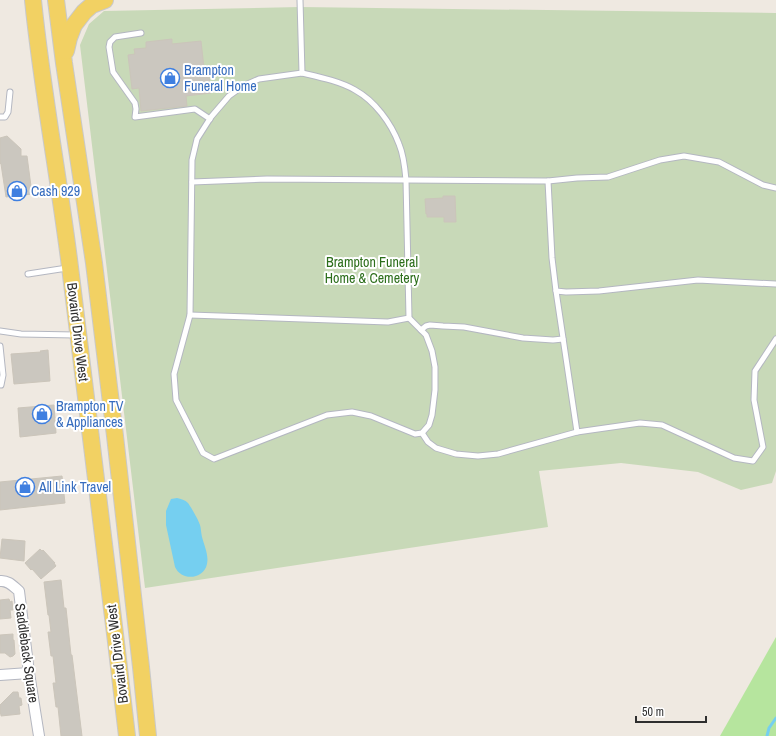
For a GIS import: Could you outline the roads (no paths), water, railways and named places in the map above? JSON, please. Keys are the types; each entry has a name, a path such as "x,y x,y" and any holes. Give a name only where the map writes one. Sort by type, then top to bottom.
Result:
{"main road":[{"name":"Bovaird Drive West","path":"33,0 46,102 63,212 127,736"},
{"name":"Bovaird Drive West","path":"56,0 94,263 115,436 148,736"},
{"path":"64,63 69,38 74,24 92,5 105,0"},
{"path":"70,267 94,263"}],"street":[{"name":"Saddleback Square","path":"0,581 3,580 11,584 19,591 29,673 39,736"},
{"path":"0,675 29,673"}],"lane":[{"path":"300,0 302,73"},
{"path":"141,34 115,37 110,42 109,47 112,70 133,98 136,106 135,117 195,109 210,119"},
{"path":"302,73 341,84 355,90 370,101 382,114 399,145 404,163 406,180 409,318 426,335 432,351 435,367 435,390 432,415 429,425 422,433 415,434 371,416 352,412 327,415 214,459 203,454 176,400 174,374 190,315 192,160 197,139 210,119 229,96 243,86 259,79 302,73"},
{"path":"0,117 5,117 8,112 10,92"},
{"path":"192,182 267,178 548,181 608,177 660,160 684,156 719,162 763,185 776,188"},
{"path":"548,181 552,258 577,432"},
{"path":"28,274 70,267"},
{"path":"556,291 599,291 698,280 776,284"},
{"path":"190,315 388,322 409,318"},
{"path":"421,330 426,326 464,327 523,338 553,340 563,339"},
{"path":"0,331 21,334 78,335"},
{"path":"422,433 428,442 436,448 456,454 478,456 498,454 577,432 640,422 662,425 734,458 753,461 763,447 754,400 756,371 776,339"},
{"path":"0,346 3,375 1,385"}],"water":[{"path":"177,498 188,503 197,517 207,554 207,564 205,569 202,573 192,577 183,575 178,572 175,567 166,525 166,511 171,499"}],"waterway":[{"path":"767,736 769,728 776,718"}],"place":[{"name":"Brampton Funeral Home","path":"170,78"},
{"name":"Cash 929","path":"17,191"},
{"name":"Brampton TV & Appliances","path":"42,414"},
{"name":"All Link Travel","path":"25,487"}],"park label":[{"name":"Brampton Funeral Home & Cemetery","path":"372,270"}]}
